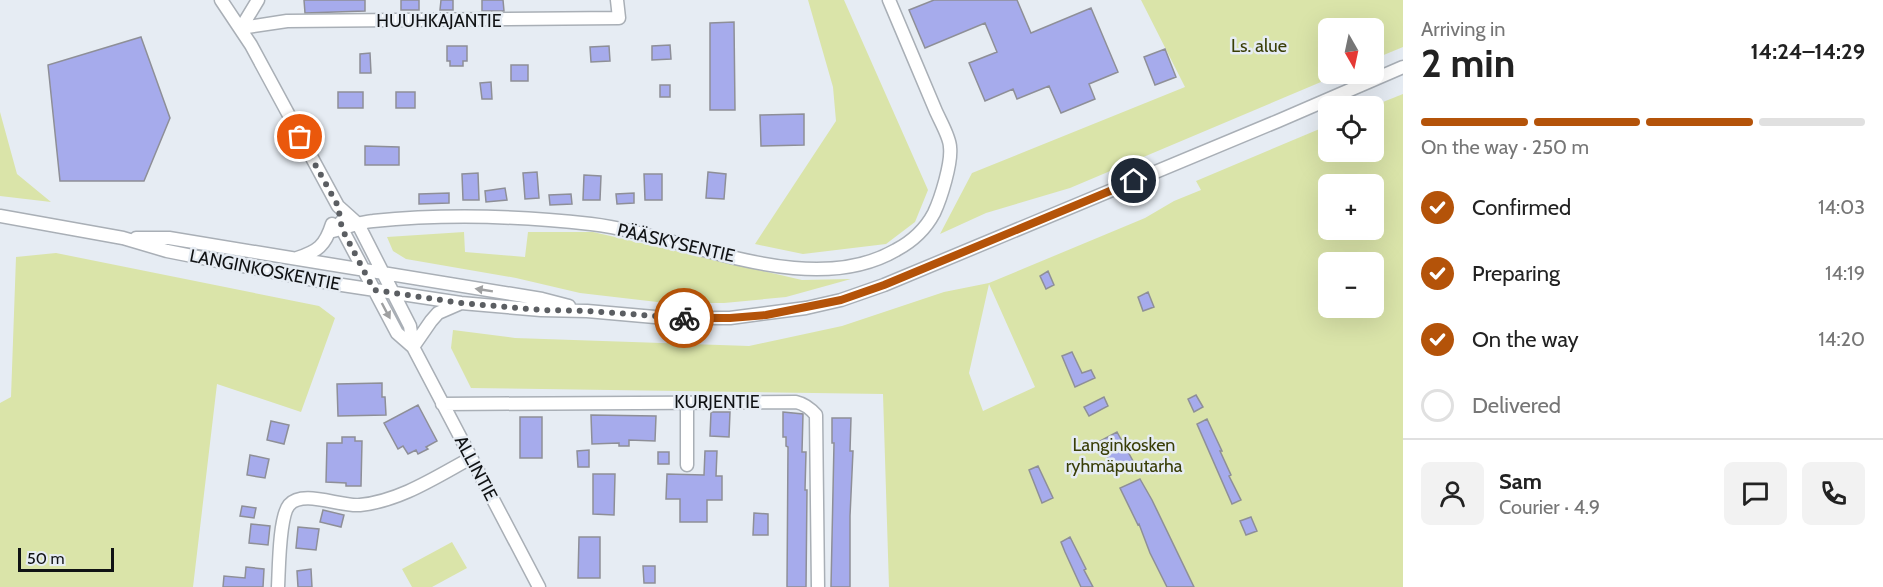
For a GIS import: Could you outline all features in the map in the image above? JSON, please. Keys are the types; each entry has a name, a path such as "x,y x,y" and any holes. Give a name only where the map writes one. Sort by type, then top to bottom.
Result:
{"street":[{"name":"ALLINTIE","path":"221,0 241,28 338,206 358,224 410,326 413,347 540,587"},
{"path":"241,28 258,0"},
{"name":"HUUHKAJANTIE","path":"241,28 287,21 619,18 617,0"},
{"name":"PÄÄSKYSENTIE","path":"335,231 371,221 470,218 593,224 787,268 823,270 857,266 888,255 911,242 928,224 939,202 951,146 889,0"},
{"name":"LANGINKOSKENTIE","path":"0,216 123,237 167,251 214,262 461,303 666,318 730,318 806,308 841,300 884,285 1403,67"},
{"path":"295,259 321,247 335,231 338,206"},
{"name":"ALLINTIE","path":"335,231 364,271 397,333 413,347"},
{"name":"LANGINKOSKENTIE","path":"123,237 168,238 542,299 587,311"},
{"path":"413,347 438,313 461,303"},
{"path":"687,402 687,465"},
{"name":"KURJENTIE","path":"442,404 796,402 809,407 816,416 818,587"},
{"path":"278,587 284,518 291,503 299,498 345,505 377,502 407,492 471,458"}],"green space":[{"path":"808,0 844,0 928,190 915,222 886,244 803,254 755,244 836,121 833,87"},
{"name":"Ls. alue","path":"1141,0 1403,0 1403,47 1384,55 1384,18 1318,18 1318,83 1070,188 986,213 940,234 972,173 1185,87"},
{"name":"Langinkosken ryhmäpuutarha","path":"1403,94 1403,587 889,587 883,394 471,388 451,348 453,330 515,338 749,346 842,326 944,292 989,283 1145,218 1174,201 1201,190 1196,181 1318,130 1318,162 1384,162 1384,102","holes":["989,284 1035,387 983,411 969,373"]},
{"path":"0,112 17,174 51,202 0,196"},
{"path":"464,232 465,252 525,257 528,232 593,232 802,280 851,279 786,297 724,303 666,303 580,293 516,278 406,259 393,251 387,237"},
{"path":"56,253 319,306 335,318 301,412 217,384 193,587 0,587 0,403 11,397 16,257"},
{"path":"452,542 467,568 432,587 412,587 402,569"}],"building":[{"path":"304,0 365,0 365,11 305,13"},
{"path":"401,0 419,0 419,10 401,10"},
{"path":"441,0 453,0 453,10 440,10"},
{"path":"482,0 503,0 504,11 482,11"},
{"path":"934,0 1017,0 1031,33 1091,8 1118,72 1089,84 1095,99 1061,113 1049,86 1017,99 1013,89 985,101 969,63 997,52 985,23 925,48 909,10"},
{"path":"734,22 735,110 710,110 710,23"},
{"path":"141,37 170,118 144,181 60,181 48,65"},
{"path":"670,45 671,59 652,60 652,46"},
{"path":"447,46 467,46 467,61 463,61 463,66 450,66 450,61 447,61"},
{"path":"609,46 610,61 591,62 590,47"},
{"path":"1165,49 1176,77 1155,85 1144,57"},
{"path":"370,53 371,73 360,73 360,54"},
{"path":"511,65 528,65 528,81 511,81"},
{"path":"491,82 492,99 482,99 480,83"},
{"path":"660,85 670,85 670,97 660,97"},
{"path":"338,92 363,92 363,108 338,108"},
{"path":"396,92 415,92 415,108 396,108"},
{"path":"804,114 804,145 761,146 760,115"},
{"path":"365,146 399,147 399,165 365,165"},
{"path":"537,172 539,198 525,199 523,173"},
{"path":"708,172 726,174 724,199 706,198"},
{"path":"478,173 479,200 463,200 462,174"},
{"path":"644,174 662,174 662,200 645,200"},
{"path":"584,175 601,176 600,200 583,200"},
{"path":"505,188 507,200 486,202 485,191"},
{"path":"449,193 449,203 419,204 419,194"},
{"path":"634,193 634,203 617,204 616,194"},
{"path":"571,194 572,204 550,205 549,195"},
{"path":"1048,271 1054,285 1046,289 1040,276"},
{"path":"1148,292 1154,307 1143,311 1138,297"},
{"path":"1072,352 1082,373 1091,370 1095,378 1075,387 1062,356"},
{"path":"382,383 386,415 338,416 337,384"},
{"path":"1196,395 1203,407 1194,412 1188,399"},
{"path":"1104,397 1108,406 1089,416 1084,407"},
{"path":"418,405 437,441 418,454 416,450 408,454 403,446 398,449 384,423"},
{"path":"711,412 730,412 729,437 710,436"},
{"path":"783,412 803,414 802,452 806,452 805,490 807,490 806,587 787,587 788,447 786,437 783,437"},
{"path":"591,415 656,416 655,441 629,440 629,446 619,446 619,443 592,444"},
{"path":"520,417 542,417 542,458 520,458"},
{"path":"832,418 851,418 850,451 853,451 850,587 831,587 834,443 832,443"},
{"path":"1207,419 1241,500 1232,504 1197,424"},
{"path":"271,421 289,425 284,444 267,440"},
{"path":"1117,432 1133,461 1111,473 1107,464 1110,462 1100,441"},
{"path":"342,437 355,437 355,441 362,441 361,486 326,482 327,443 342,443"},
{"path":"589,450 589,467 578,467 577,451"},
{"path":"705,451 717,451 716,476 722,476 722,500 707,500 707,522 680,522 680,499 666,499 667,474 704,475"},
{"path":"658,452 669,452 669,464 658,464"},
{"path":"250,455 269,459 265,478 247,475"},
{"path":"1038,466 1053,498 1042,503 1029,470"},
{"path":"593,474 615,474 614,515 593,514"},
{"path":"1140,479 1194,587 1167,587 1150,553 1139,524 1120,488"},
{"path":"242,506 256,508 254,518 240,516"},
{"path":"323,510 344,515 341,527 320,522"},
{"path":"754,513 768,514 768,535 753,535"},
{"path":"1251,517 1257,531 1246,535 1240,521"},
{"path":"251,524 270,526 268,545 249,543"},
{"path":"298,527 319,529 316,550 296,548"},
{"path":"579,537 600,537 600,578 578,578"},
{"path":"1070,537 1093,587 1081,587 1061,542"},
{"path":"643,566 655,566 655,583 644,583"},
{"path":"246,567 264,569 263,587 223,587 224,576 245,578"},
{"path":"311,569 312,587 298,587 297,571"}],"way so far":[{"path":"300,137 338,206 342,229 374,290 461,303 684,318"}],"route":[{"path":"684,318 766,315 841,300 884,285 1134,181"}]}
